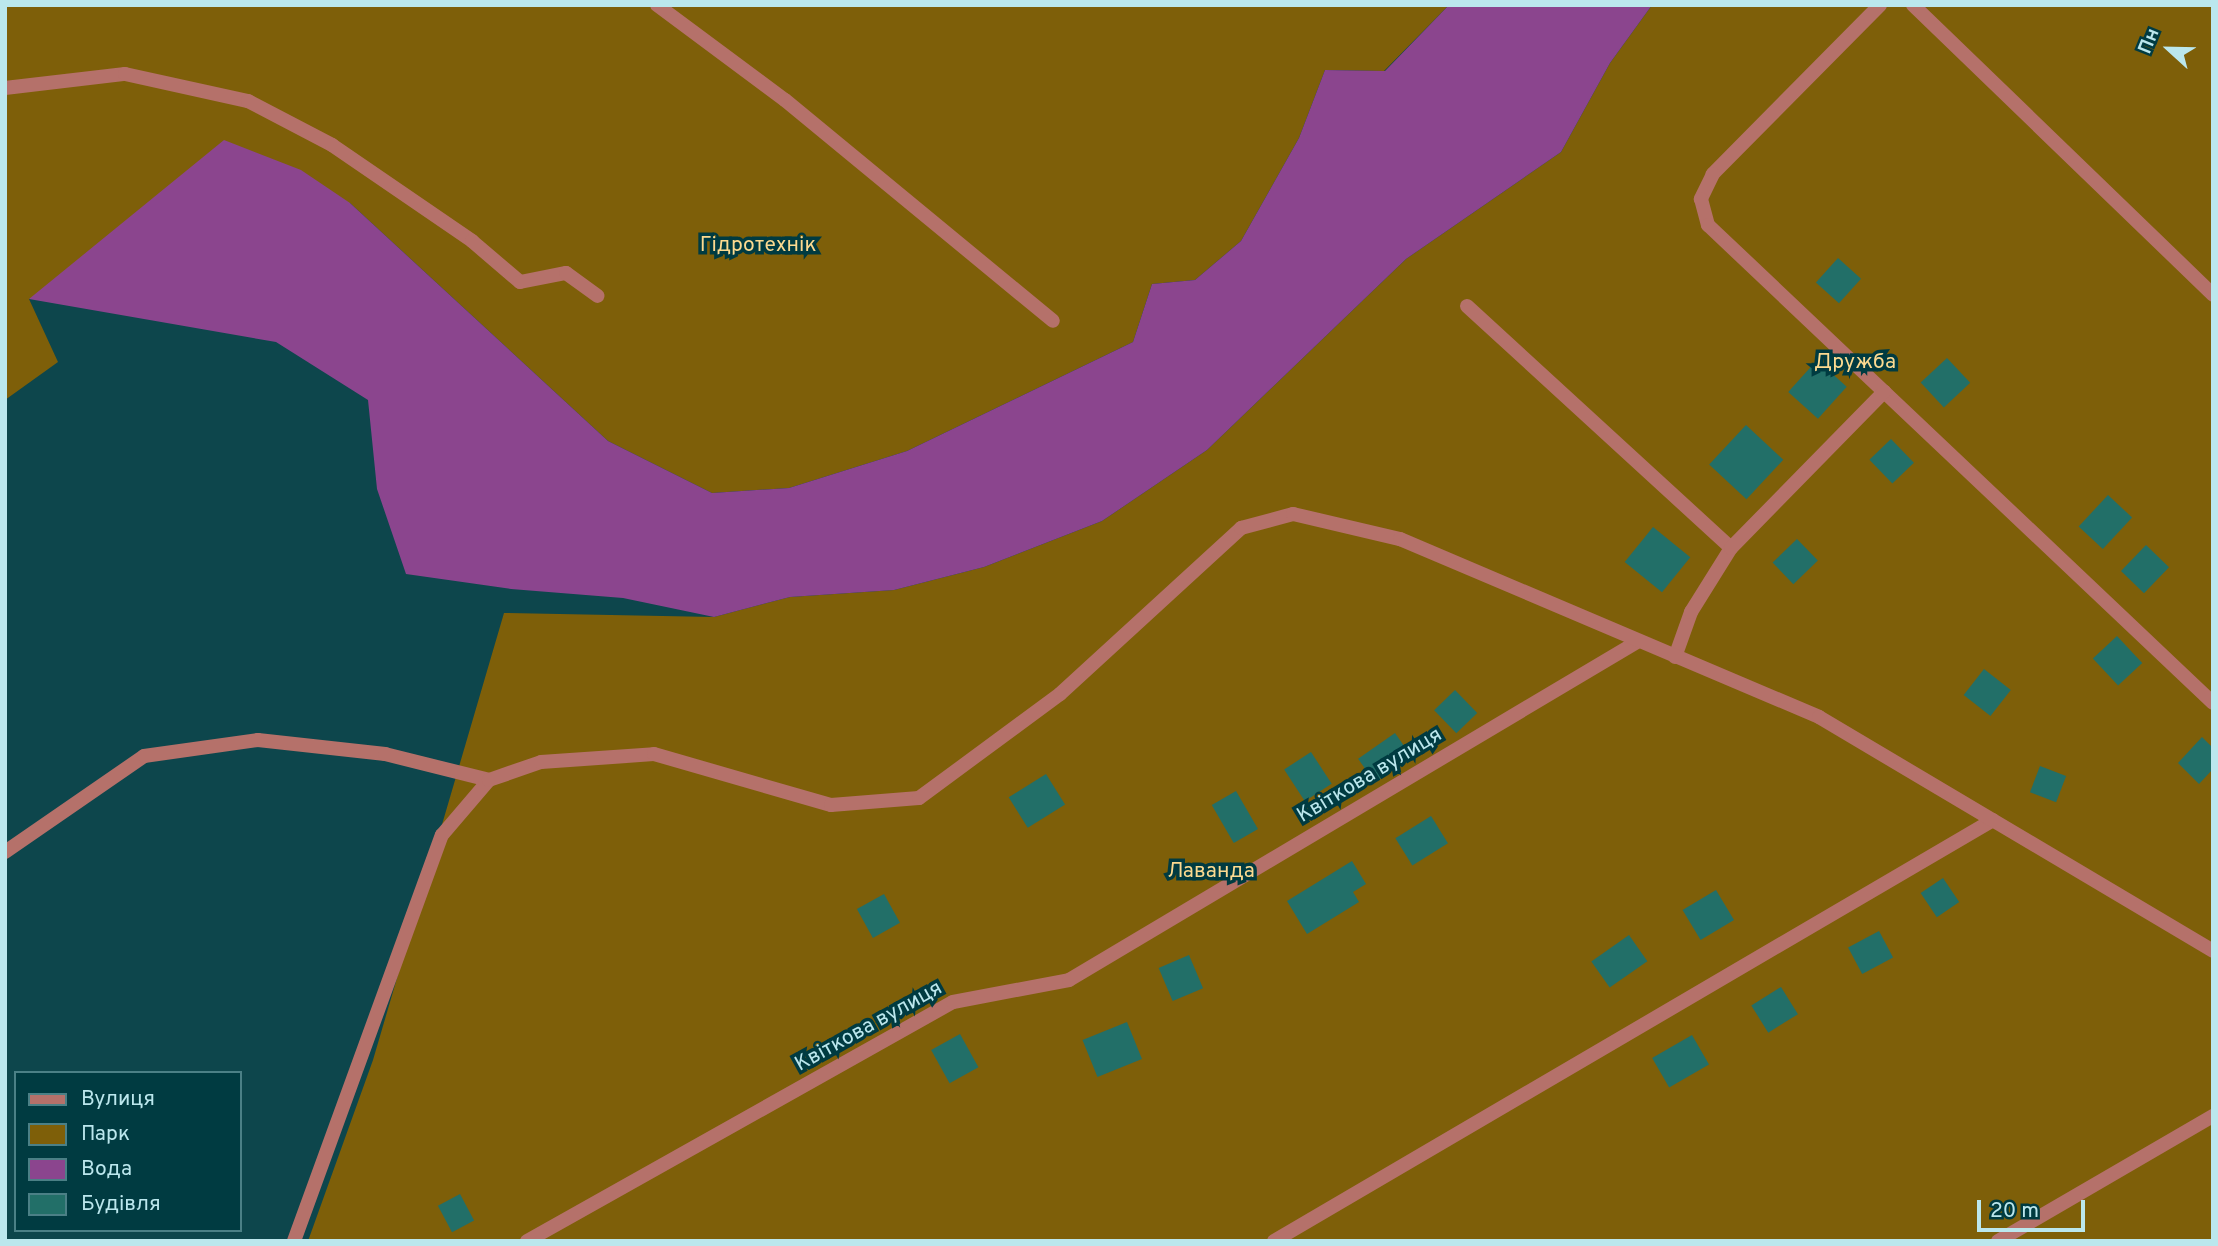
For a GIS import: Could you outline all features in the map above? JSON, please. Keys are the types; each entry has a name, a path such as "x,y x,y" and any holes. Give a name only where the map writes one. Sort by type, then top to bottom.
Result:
{"street":[{"path":"657,5 785,100 1053,321"},
{"path":"1881,5 1713,174 1701,199 1708,225 2213,703"},
{"path":"1913,5 2213,295"},
{"path":"5,88 125,74 248,101 332,145 472,241 520,282 566,273 598,296"},
{"path":"1467,306 1731,548"},
{"path":"1675,657 1692,612 1731,548 1884,392"},
{"path":"294,1241 442,835 489,780 541,762 654,754 831,805 919,798 1060,694 1241,528 1293,514 1400,539 1637,642 1819,717 2213,951"},
{"name":"Квіткова вулиця","path":"527,1241 953,1002 1069,980 1637,642"},
{"path":"5,852 144,755 258,740 385,754 489,780"},
{"path":"1275,1241 1993,820"},
{"path":"1998,1241 2213,1116"}],"green space":[{"name":"Гідротехнік","path":"5,5 1449,5 1384,71 1325,70 1299,138 1241,241 1195,280 1152,284 1133,342 907,451 789,488 712,493 608,441 350,203 29,299 58,362 5,400"},
{"name":"Лаванда","path":"1652,5 2213,5 2213,1241 308,1241 373,1060 504,613 714,617 790,597 894,590 984,567 1102,521 1207,450 1406,259 1561,152 1610,63"}],"water":[{"path":"1449,5 1652,5 1610,63 1561,152 1406,259 1207,450 1102,521 984,567 894,590 790,597 714,617 623,598 511,589 406,574 377,489 368,400 276,342 29,299 224,140 301,170 350,203 608,441 712,493 789,488 907,451 1133,342 1152,284 1195,280 1241,241 1299,138 1325,70 1385,71"}],"building":[{"path":"1838,258 1861,279 1839,303 1816,283"},
{"path":"1947,358 1970,383 1944,407 1921,383"},
{"path":"1817,360 1847,387 1818,419 1788,392"},
{"path":"1746,425 1783,460 1746,499 1709,464"},
{"path":"1891,439 1914,463 1892,484 1869,460"},
{"path":"2108,495 2132,518 2103,549 2079,526"},
{"path":"1653,527 1690,557 1662,592 1625,562"},
{"path":"1797,539 1818,561 1793,584 1773,563"},
{"path":"2146,545 2169,567 2144,593 2121,571"},
{"path":"2117,636 2142,663 2118,686 2093,659"},
{"path":"1984,669 2011,690 1990,716 1964,695"},
{"path":"1455,690 1477,713 1456,733 1434,710"},
{"path":"1395,733 1412,757 1375,783 1358,759"},
{"path":"2202,737 2213,748 2213,769 2199,784 2178,763"},
{"path":"1311,752 1332,784 1305,801 1284,769"},
{"path":"2040,766 2066,776 2056,802 2030,792"},
{"path":"1046,774 1065,805 1028,828 1009,797"},
{"path":"1236,791 1258,829 1234,843 1212,805"},
{"path":"1431,816 1448,843 1412,865 1395,838"},
{"path":"1352,861 1366,884 1353,892 1359,902 1307,934 1287,901"},
{"path":"1943,878 1959,902 1937,917 1921,893"},
{"path":"1716,890 1734,920 1701,940 1683,910"},
{"path":"884,894 900,923 873,938 857,909"},
{"path":"1879,931 1893,957 1862,974 1848,947"},
{"path":"1629,935 1647,961 1610,988 1591,961"},
{"path":"1189,955 1203,988 1173,1001 1159,968"},
{"path":"1781,987 1798,1014 1768,1033 1751,1006"},
{"path":"1127,1022 1142,1059 1097,1077 1082,1040"},
{"path":"960,1034 978,1067 950,1083 931,1050"},
{"path":"1692,1035 1709,1064 1669,1087 1652,1058"},
{"path":"460,1194 474,1220 452,1232 438,1206"}],"park label":[{"name":"Дружба","path":"1855,363"}]}
